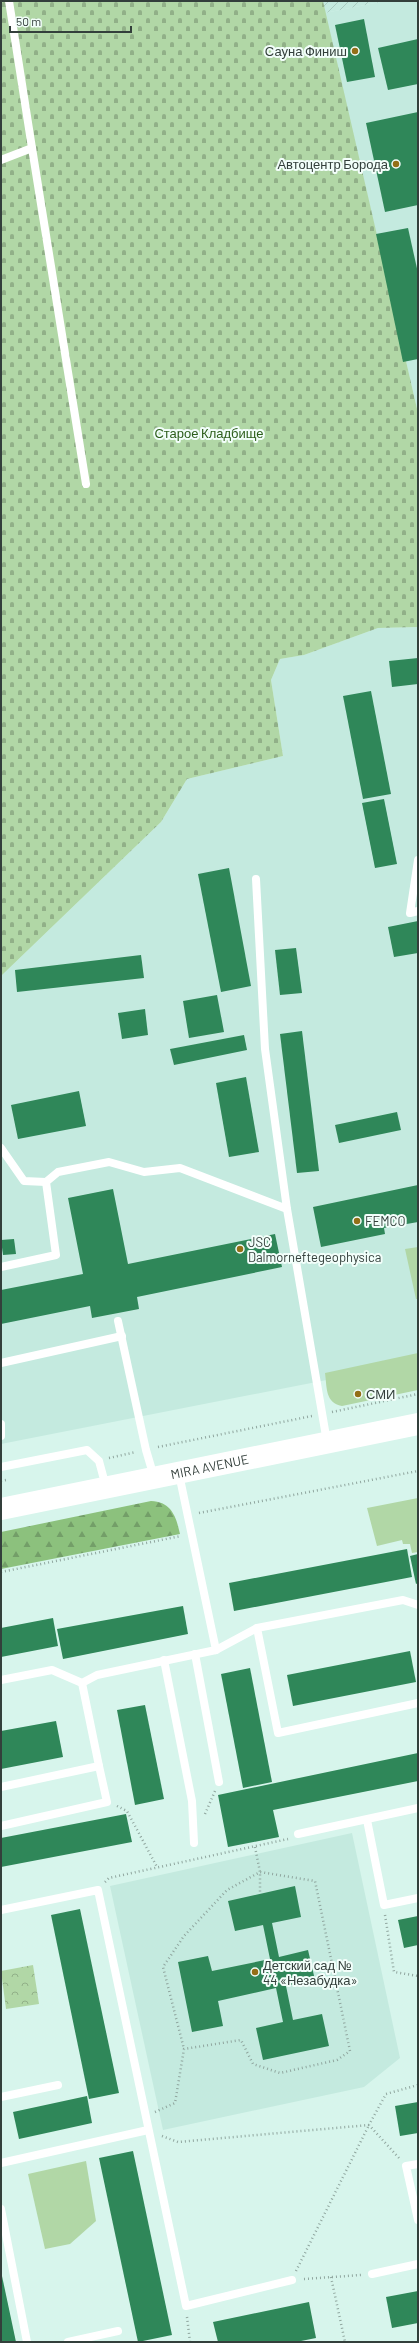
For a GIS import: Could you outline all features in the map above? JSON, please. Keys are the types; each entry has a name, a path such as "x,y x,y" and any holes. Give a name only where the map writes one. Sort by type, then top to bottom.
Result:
{"main road":[{"name":"MIRA AVENUE","path":"1,1509 418,1424"}],"lane":[{"path":"9,1 86,484"},
{"path":"1,160 32,148"},
{"path":"418,860 410,913 418,911"},
{"path":"256,879 265,1048 287,1209 327,1442"},
{"path":"1,1148 24,1181 46,1182 58,1172 109,1162 144,1172 180,1168 287,1209"},
{"path":"1,1267 56,1255 46,1182"},
{"path":"118,1321 146,1450 154,1478"},
{"path":"1,1363 122,1336"},
{"path":"1,1424 1,1436"},
{"path":"1,1467 87,1450 99,1461 106,1488"},
{"path":"178,1473 216,1650"},
{"path":"82,1683 97,1674 216,1650 257,1628 403,1600 418,1605"},
{"path":"257,1628 278,1732 418,1703"},
{"path":"195,1654 219,1782"},
{"path":"164,1660 192,1801 194,1843"},
{"path":"1,1680 52,1670 82,1683"},
{"path":"1,1826 107,1802 82,1683"},
{"path":"1,1787 99,1766"},
{"path":"298,1834 418,1808"},
{"path":"367,1820 384,1905 418,1898"},
{"path":"1,1910 98,1890 186,2306 292,2280"},
{"path":"1,2097 58,2085"},
{"path":"1,2163 148,2130"},
{"path":"418,2164 406,2166 418,2220"},
{"path":"1,2209 27,2342"},
{"path":"372,2274 418,2264"},
{"path":"68,2342 118,2331"}],"path":[{"path":"99,1461 418,1394"},
{"path":"187,1516 418,1471"},
{"path":"1,1481 8,1479"},
{"path":"1,1572 191,1534"},
{"path":"107,1802 127,1811 157,1867"},
{"path":"98,1890 109,1878 283,1841 298,1834"},
{"path":"255,1847 260,1872 260,1894"},
{"path":"146,2115 175,2103 184,2049 163,1967 184,1936 227,1890 260,1872 314,1881 350,2051 337,2060 280,2073 253,2064 241,2040 184,2049"},
{"path":"384,1905 394,1972 418,1976"},
{"path":"292,2280 386,2094 418,2085"},
{"path":"148,2130 178,2142 369,2125"},
{"path":"369,2125 406,2166"},
{"path":"292,2280 372,2274"},
{"path":"331,2277 345,2342"},
{"path":"186,2306 190,2342"}],"shaded area":[{"path":"323,1 385,1 325,13"},
{"path":"385,1 418,1 418,413 325,13"},
{"path":"418,627 418,1362 1,1444 1,976 161,822 187,779 283,756 271,680 280,659 304,655 378,628"},
{"name":"Детский сад № 44 «Незабудка»","path":"352,1833 400,2058 364,2087 163,2130 110,1886"}],"green space":[{"name":"Старое Кладбище","path":"1,1 323,1 418,413 418,627 378,628 304,655 280,659 271,680 283,756 187,779 161,822 1,976"},
{"path":"418,1247 418,1299 416,1299 405,1249"},
{"path":"418,1353 418,1390 342,1406 332,1402 328,1394 325,1373"},
{"path":"418,1498 418,1552 412,1553 410,1544 403,1544 402,1540 377,1546 367,1508"},
{"path":"151,1501 164,1504 168,1507 175,1516 180,1534 1,1569 1,1532"},
{"path":"33,1965 39,2004 6,2009 1,1971"},
{"path":"86,2161 96,2221 70,2244 45,2249 28,2174"}],"building":[{"name":"Сауна Финиш","path":"364,19 375,77 347,82 335,25"},
{"path":"418,39 418,84 388,90 378,48"},
{"name":"Автоцентр Борода","path":"418,112 418,205 385,212 366,123"},
{"path":"408,228 418,273 418,359 403,362 376,234"},
{"path":"418,658 418,684 392,687 389,661"},
{"path":"371,691 391,794 363,799 343,696"},
{"path":"384,799 397,864 375,868 362,803"},
{"path":"229,868 251,986 221,992 198,874"},
{"path":"418,921 418,953 394,957 388,927"},
{"path":"296,948 302,993 280,995 275,950"},
{"path":"141,955 144,978 17,992 15,970"},
{"path":"217,995 224,1032 189,1038 183,1001"},
{"path":"145,1009 148,1035 122,1039 118,1013"},
{"path":"302,1031 319,1171 297,1173 280,1034"},
{"path":"244,1035 247,1050 174,1065 170,1049"},
{"path":"246,1077 259,1152 229,1157 216,1083"},
{"path":"79,1091 86,1126 18,1139 11,1105"},
{"path":"397,1112 401,1130 339,1143 335,1125"},
{"path":"418,1185 418,1222 384,1228 385,1234 321,1247 313,1207"},
{"name":"JSC Dalmorneftegeophysica","path":"113,1189 128,1264 275,1234 282,1267 137,1297 139,1309 92,1318 90,1306 1,1324 1,1290 83,1274 68,1198"},
{"path":"14,1239 16,1254 3,1255 1,1240"},
{"path":"407,1549 412,1577 234,1611 229,1583"},
{"path":"418,1554 418,1583 416,1584 410,1556"},
{"path":"183,1606 188,1634 63,1659 57,1629"},
{"path":"53,1618 58,1646 1,1657 1,1628"},
{"path":"410,1651 416,1682 293,1706 287,1675"},
{"path":"250,1668 272,1782 243,1788 221,1674"},
{"path":"145,1705 164,1799 135,1805 117,1710"},
{"path":"56,1721 63,1757 1,1769 1,1731"},
{"path":"418,1753 418,1781 273,1810 279,1837 228,1847 218,1795"},
{"path":"126,1814 132,1842 1,1867 1,1838"},
{"path":"295,1886 301,1917 272,1923 279,1957 308,1950 315,1980 286,1986 293,2020 322,2014 329,2046 263,2060 256,2028 283,2022 276,1988 218,2001 223,2026 192,2032 178,1962 208,1956 212,1971 270,1959 263,1925 235,1931 228,1901"},
{"path":"80,1909 119,2093 89,2099 51,1915"},
{"path":"418,1916 418,1945 404,1948 398,1920"},
{"path":"87,2096 92,2123 19,2139 13,2112"},
{"path":"418,2102 418,2133 400,2136 395,2106"},
{"path":"133,2151 172,2335 138,2342 99,2158"},
{"path":"2,2276 16,2342 1,2342"},
{"path":"418,2291 418,2323 392,2328 386,2297"},
{"path":"309,2302 316,2338 296,2342 218,2342 213,2322"}],"place":[{"name":"Сауна Финиш","path":"355,51"},
{"name":"Автоцентр Борода","path":"396,164"},
{"name":"FEMCO","path":"357,1221"},
{"name":"JSC Dalmorneftegeophysica","path":"240,1249"},
{"name":"СМИ","path":"358,1394"},
{"name":"Детский сад № 44 «Незабудка»","path":"255,1972"}]}
